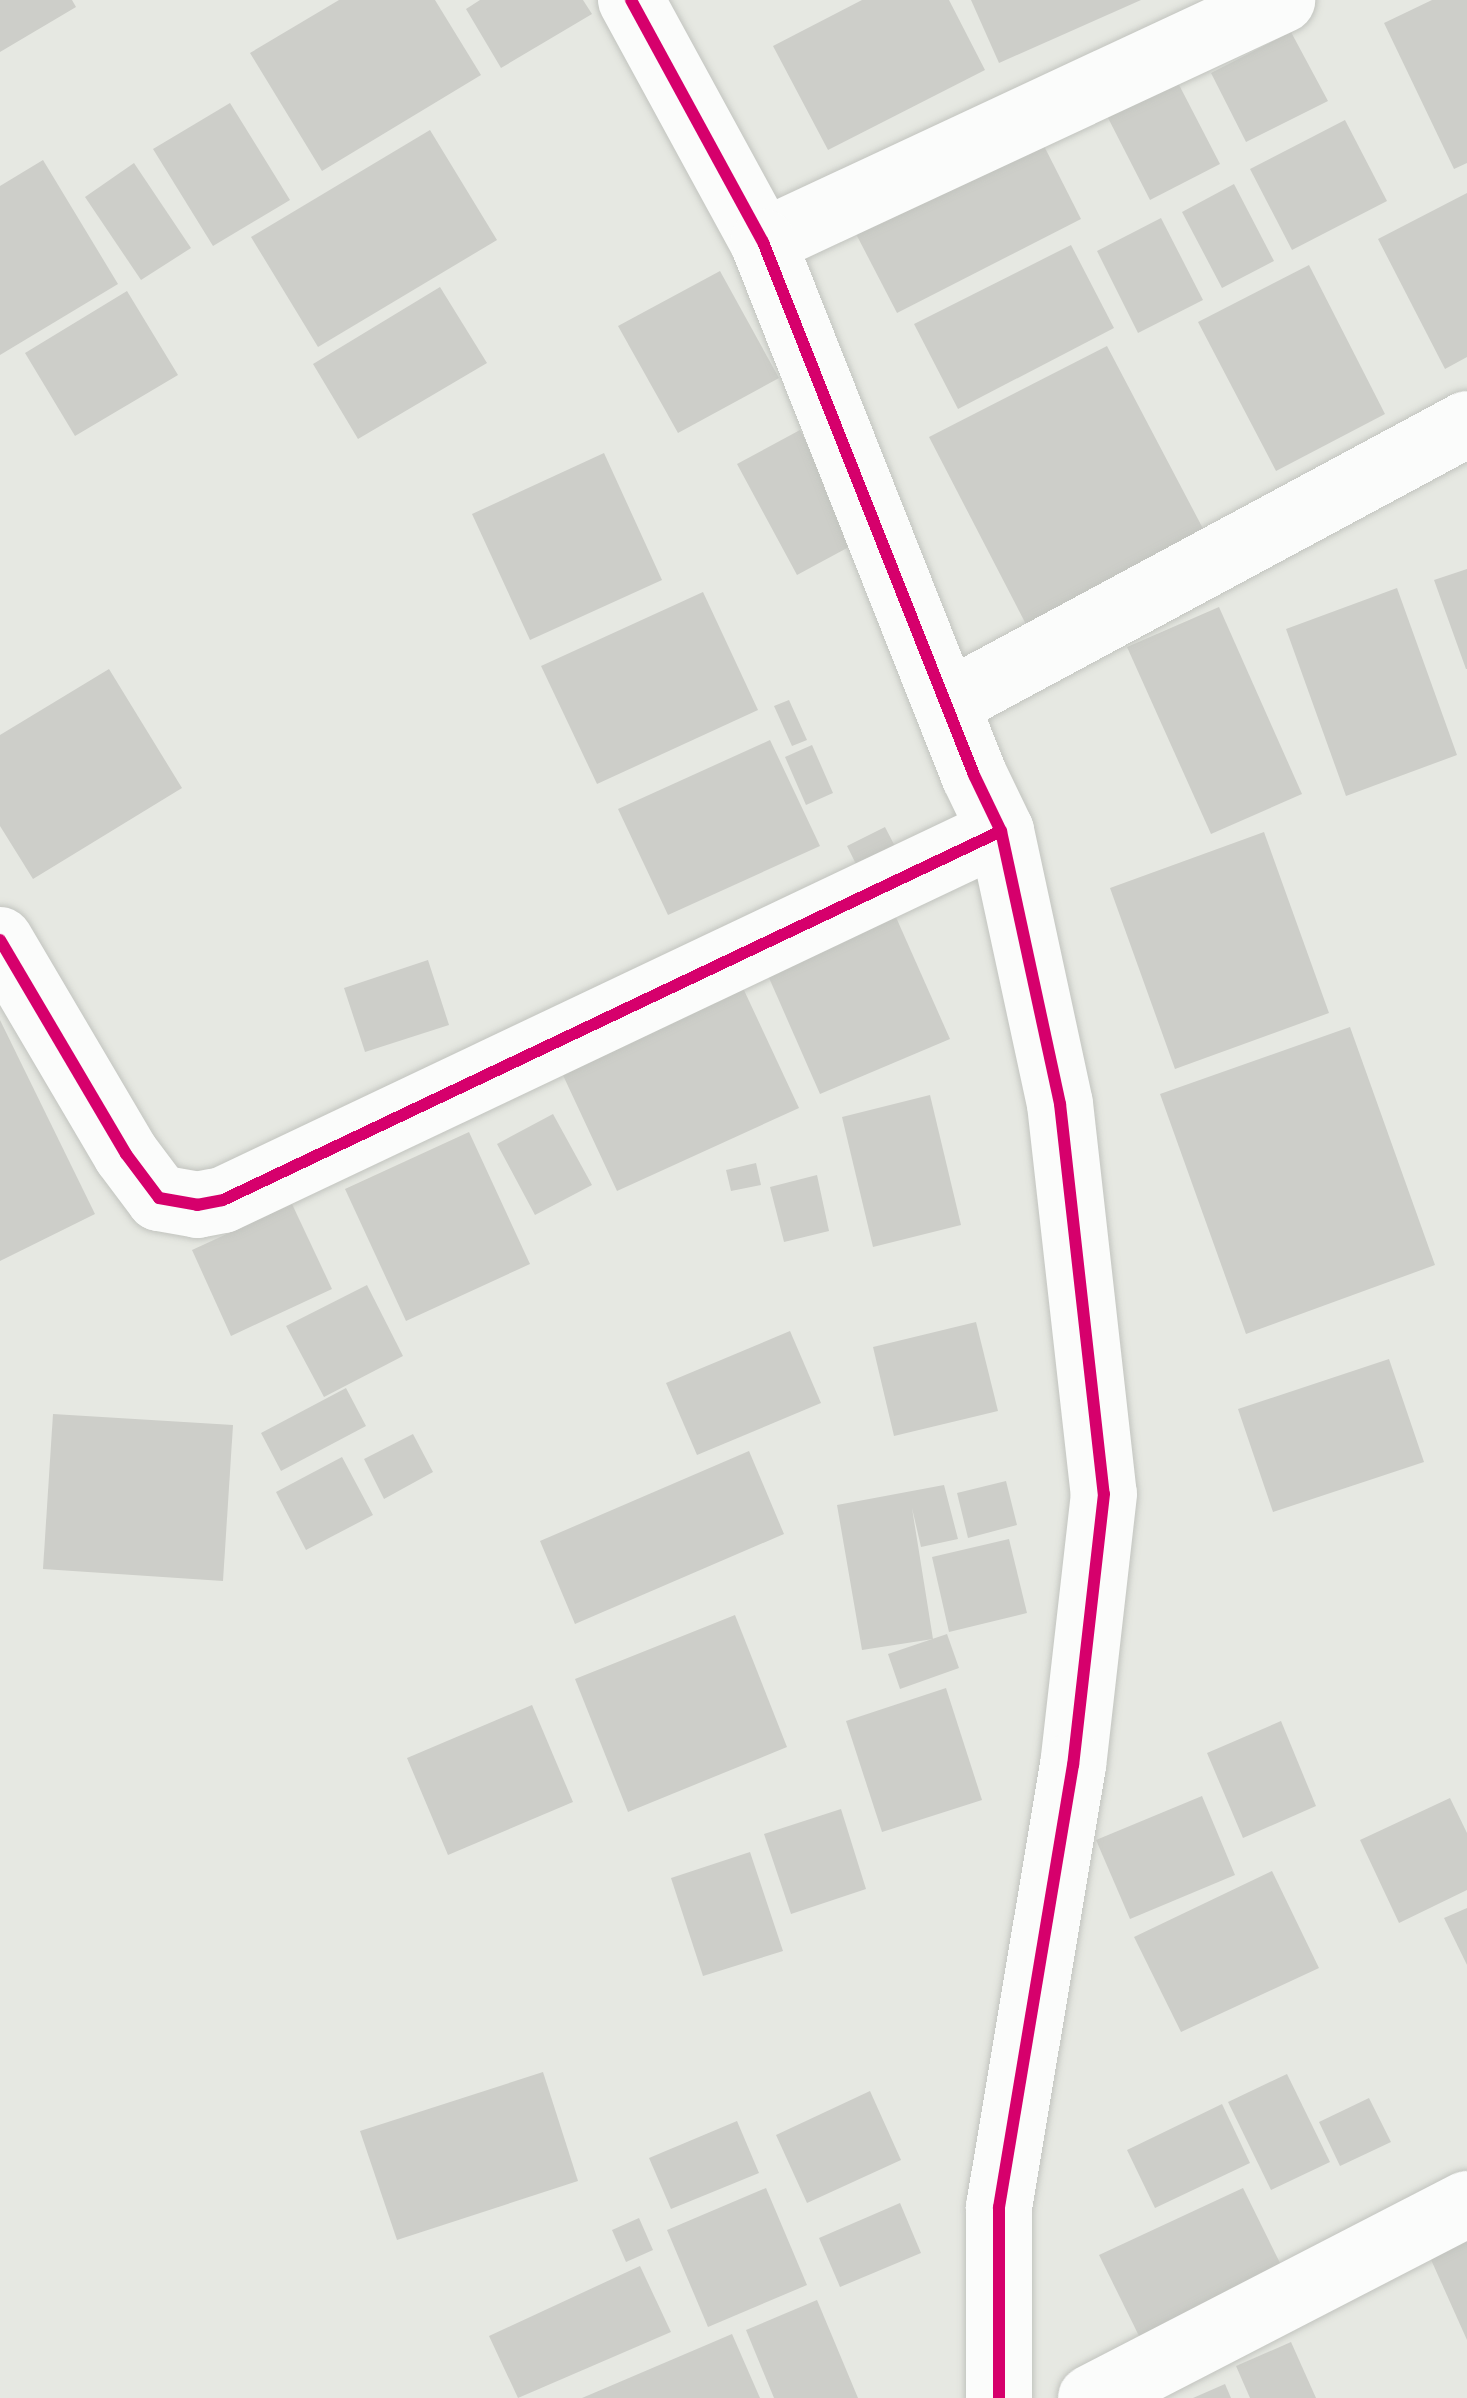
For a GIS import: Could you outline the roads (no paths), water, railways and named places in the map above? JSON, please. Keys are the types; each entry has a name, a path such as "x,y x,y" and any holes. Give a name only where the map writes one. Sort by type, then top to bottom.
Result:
{"street":[{"path":"631,0 763,242 1001,831 1060,1104 1104,1494 1073,1765 999,2207 999,2398"},
{"path":"763,242 1282,0"},
{"path":"948,703 1467,424"},
{"path":"0,940 126,1154 159,1198 197,1205 223,1200 1001,831"},
{"path":"1091,2398 1467,2204"}]}
